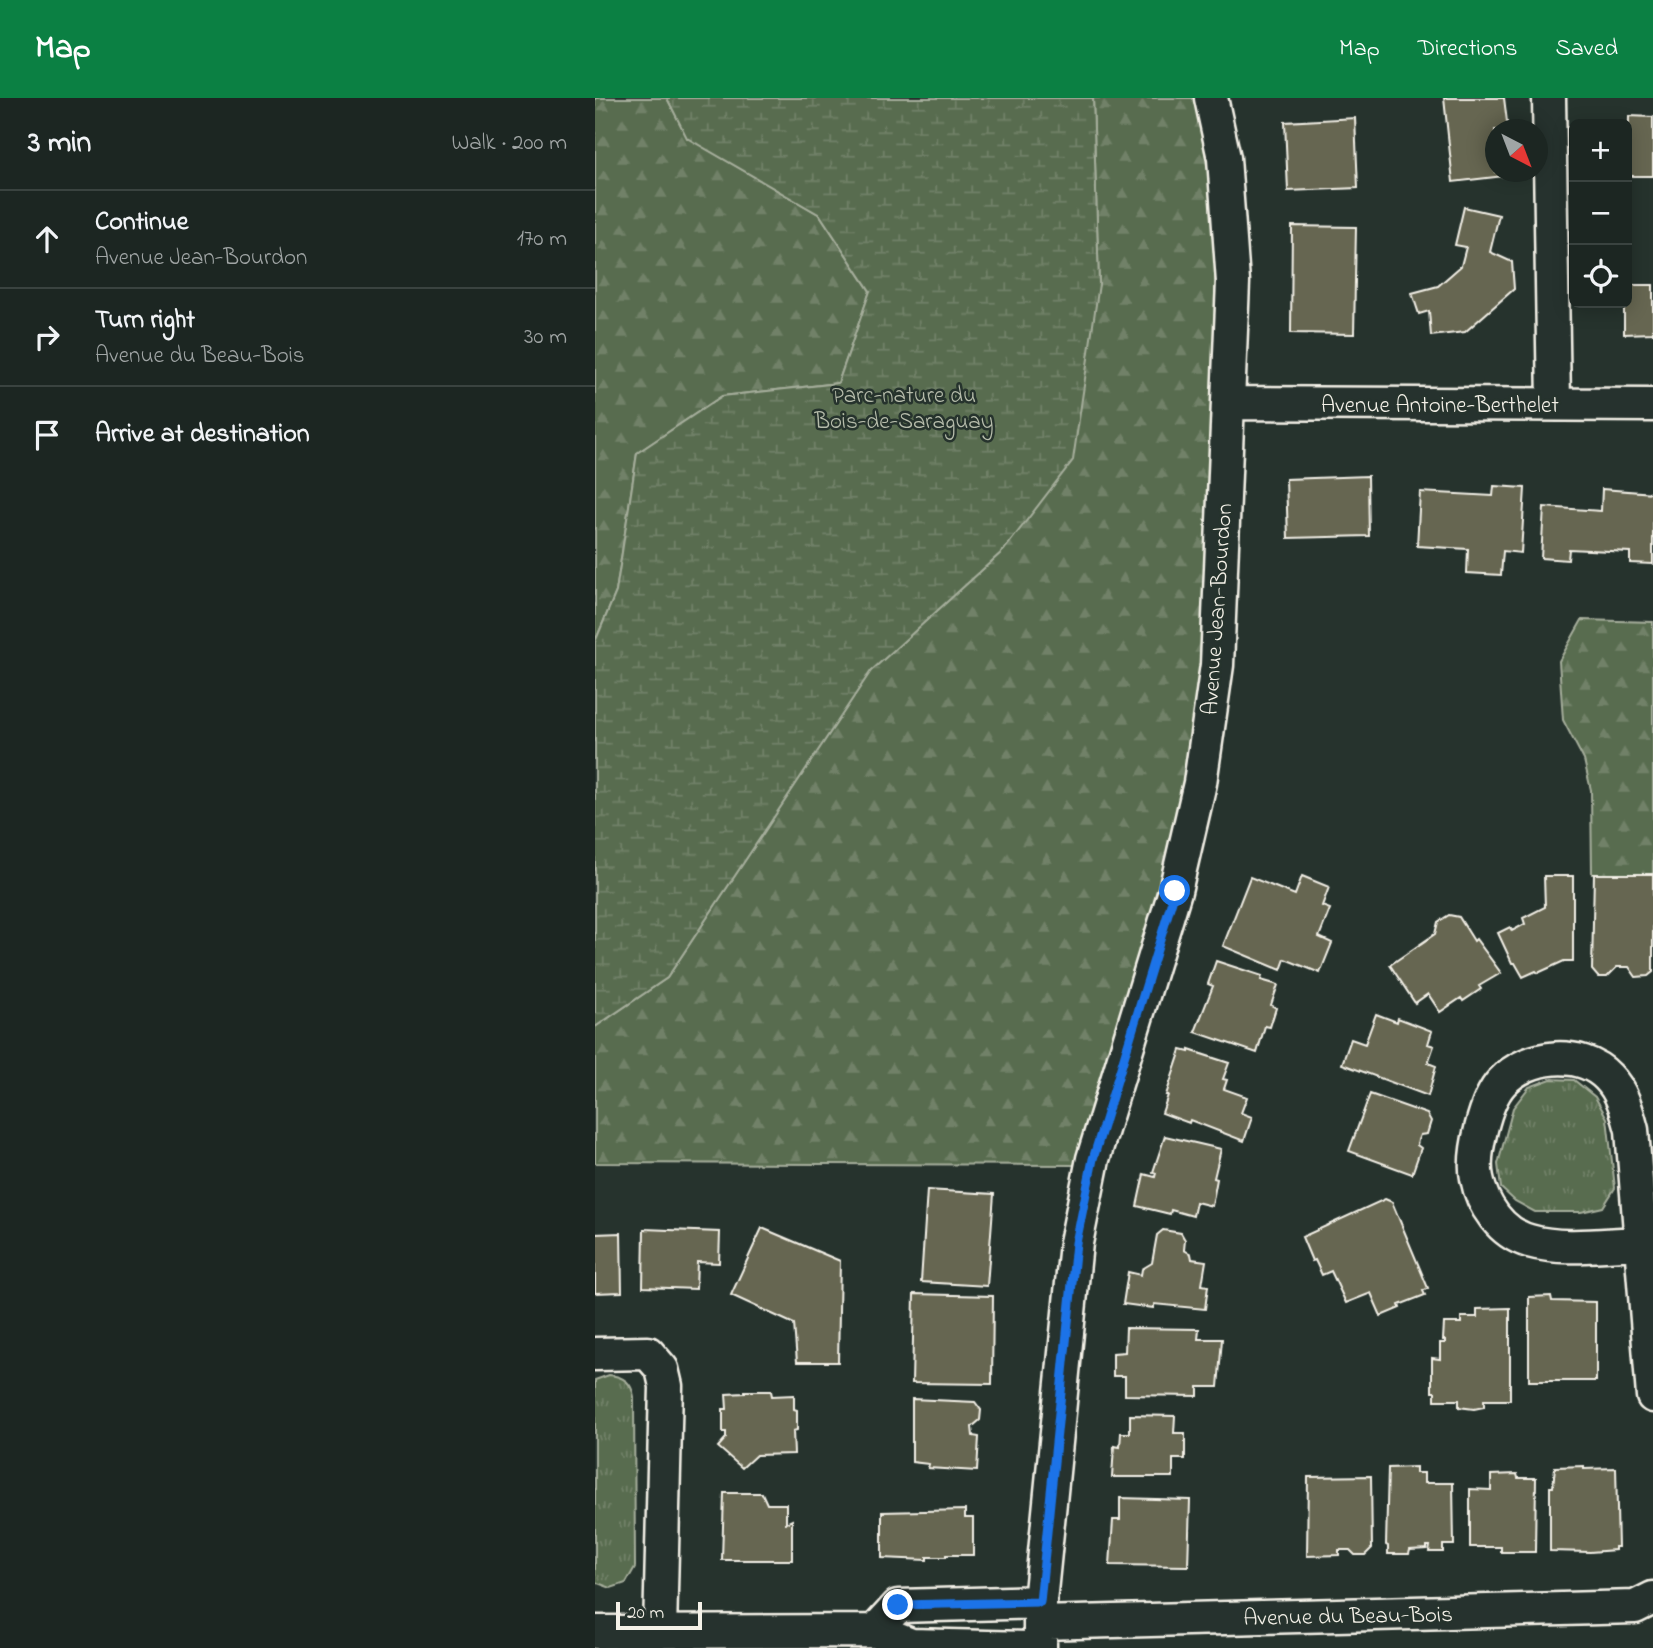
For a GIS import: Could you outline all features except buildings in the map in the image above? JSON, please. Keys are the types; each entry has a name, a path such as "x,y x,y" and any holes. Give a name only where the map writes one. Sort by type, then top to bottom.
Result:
{"street":[{"name":"Avenue Jean-Bourdon","path":"1037,1630 1076,1243 1093,1159 1175,891 1200,783 1216,665 1233,282 1224,158 1211,98"},
{"path":"1549,98 1554,404"},
{"name":"Avenue Antoine-Berthelet","path":"1228,403 1653,405"},
{"path":"1641,1243 1555,1245 1528,1240 1507,1230 1487,1209 1476,1177 1480,1132 1488,1106 1501,1082 1525,1065 1558,1058 1593,1065 1609,1077 1621,1095 1632,1130 1641,1243 1653,1395"},
{"path":"595,1354 648,1353 661,1369 666,1386 660,1632"},
{"name":"Avenue du Beau-Bois","path":"595,1632 875,1631 911,1645 1037,1630 1635,1608 1653,1598"},
{"name":"Avenue du Beau-Bois","path":"875,1631 898,1605 1037,1630"}],"green space":[{"path":"595,98 667,98 688,138 820,215 870,291 838,383 722,396 637,453 616,592 595,642"},
{"name":"Parc-nature du Bois-de-Saraguay","path":"667,98 1093,98 1099,284 1073,460 1004,550 871,671 667,978 595,1027 595,642 616,592 637,453 722,396 838,383 870,291 820,215 687,138"},
{"path":"1093,98 1196,98 1216,220 1211,575 1200,686 1178,825 1076,1165 595,1163 595,1027 667,978 871,670 1004,550 1099,284"},
{"path":"1582,620 1653,622 1653,874 1592,874 1591,790 1584,760 1563,720 1559,661"},
{"path":"1551,1079 1574,1080 1595,1097 1607,1118 1615,1188 1603,1207 1581,1212 1535,1212 1515,1201 1501,1188 1498,1164 1513,1108 1529,1087"},
{"path":"609,1375 626,1381 634,1397 635,1567 626,1583 611,1588 595,1582 595,1380"}],"route":[{"path":"898,1605 1040,1602 1076,1243 1093,1159 1175,891"}]}
